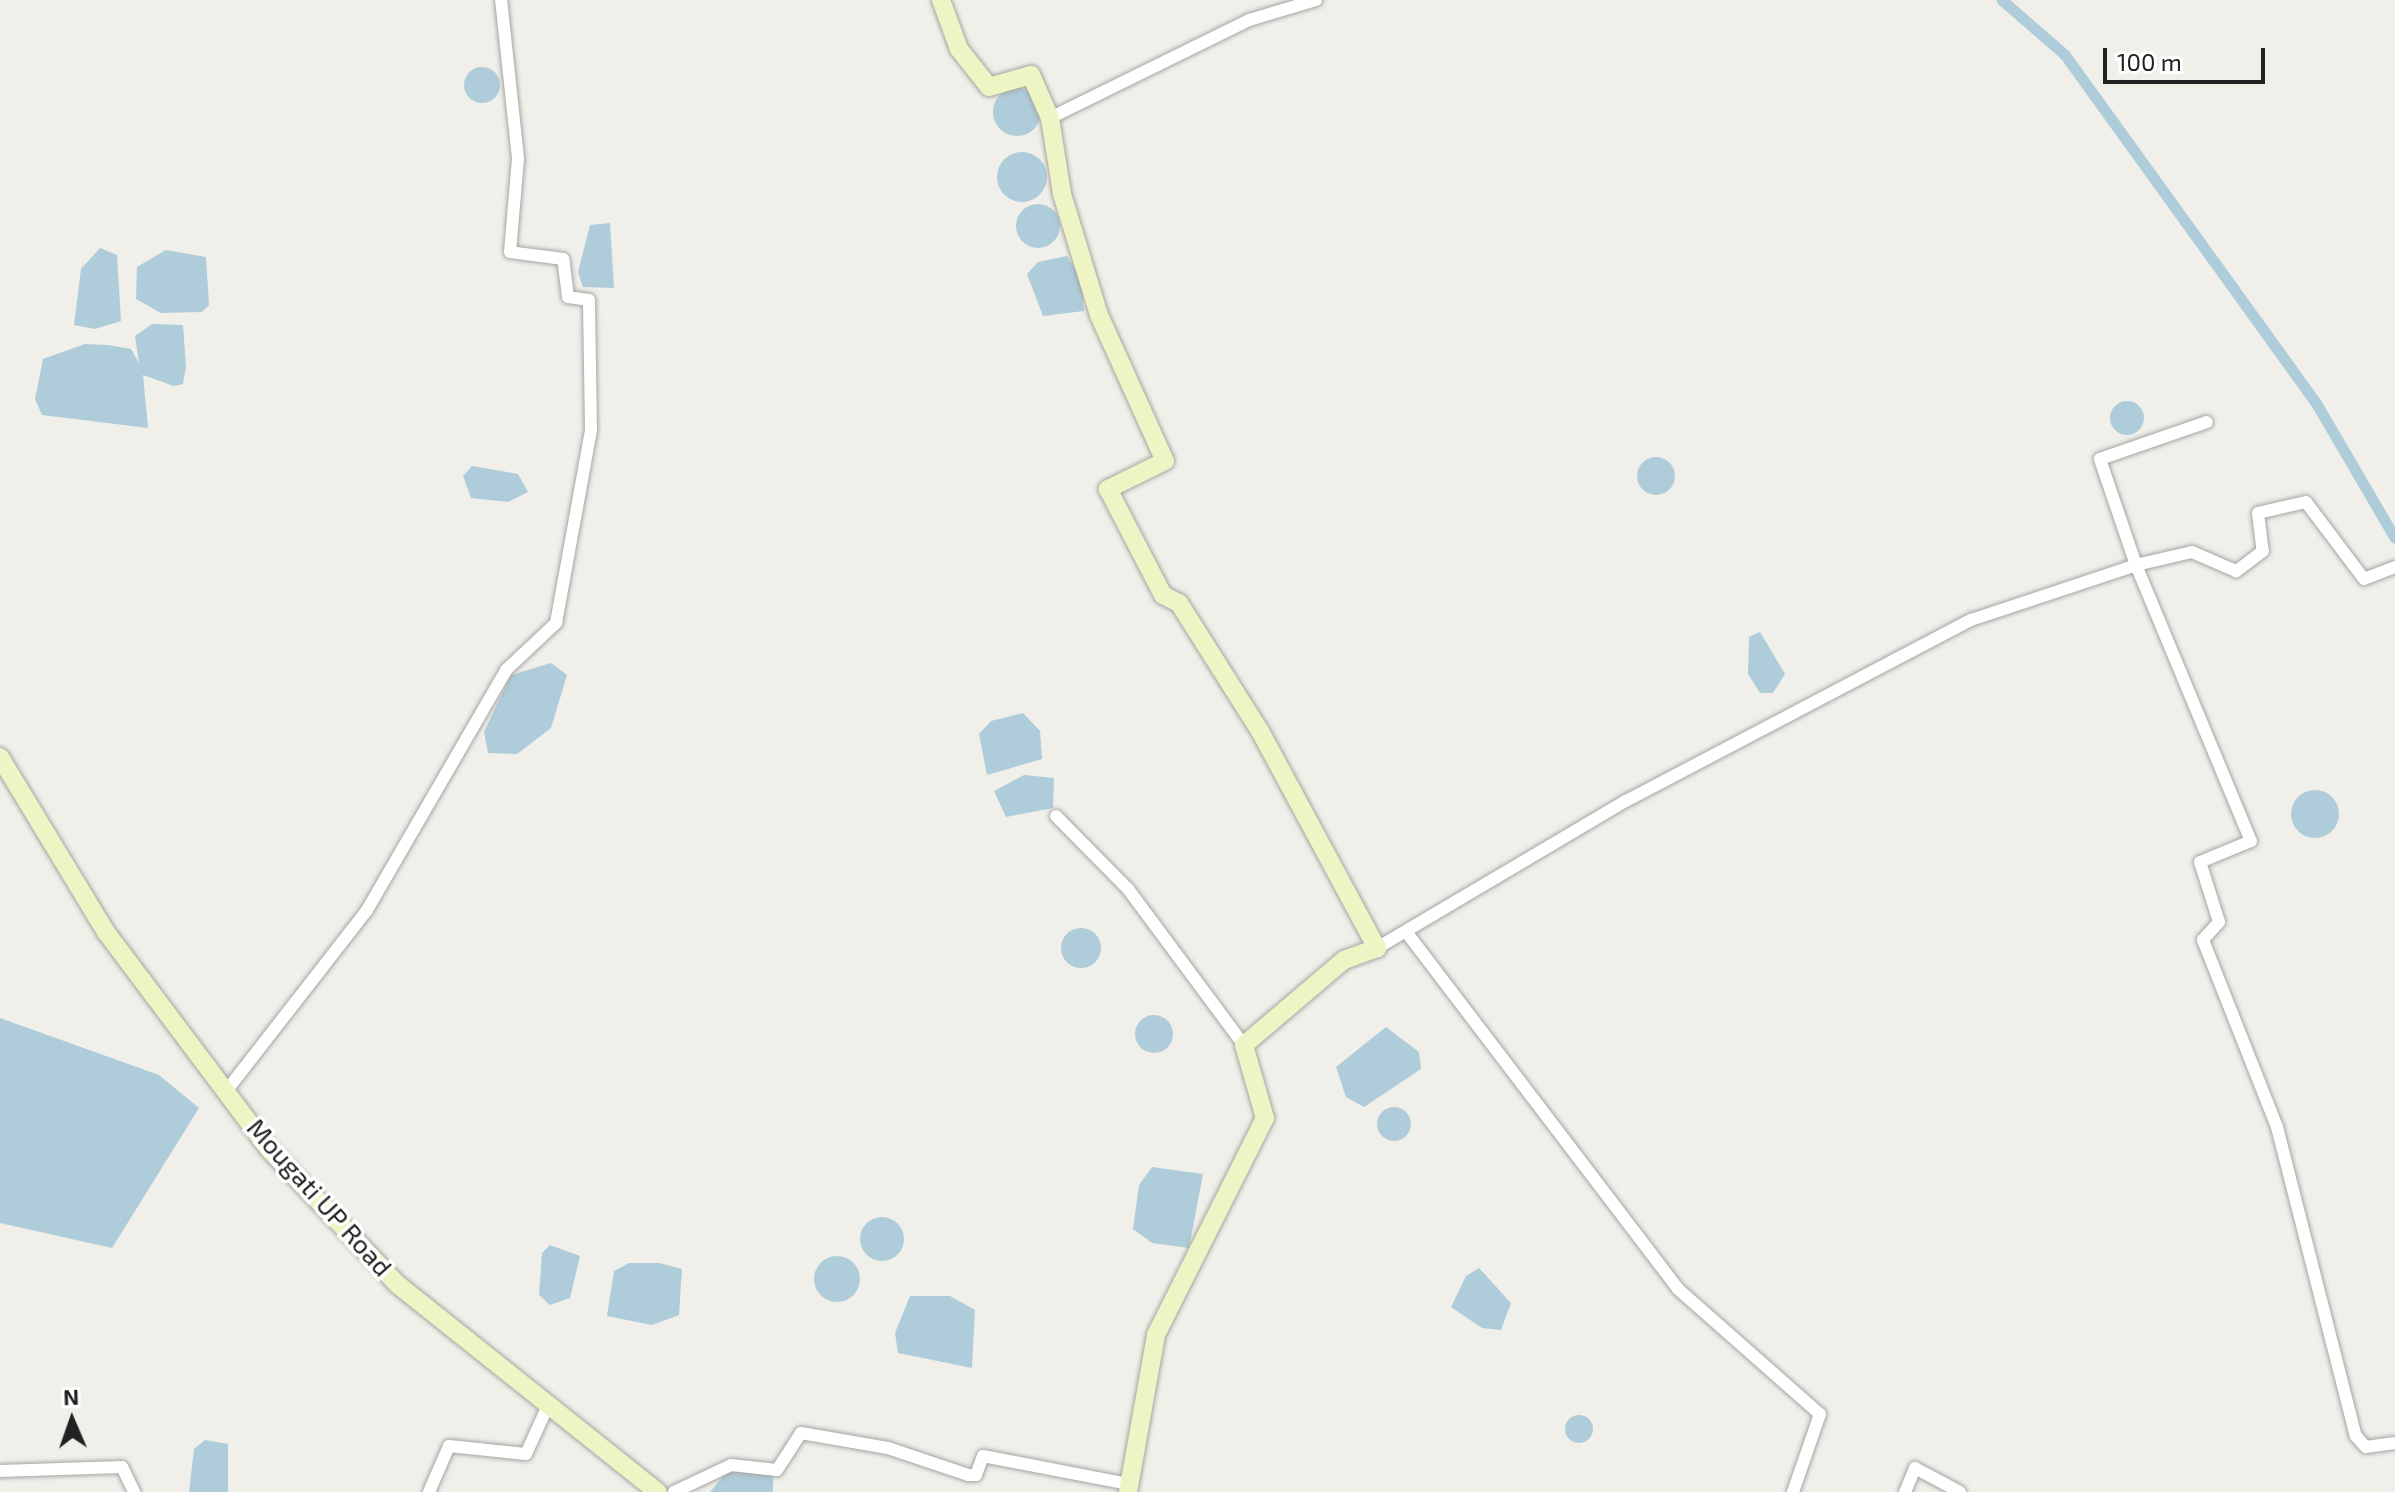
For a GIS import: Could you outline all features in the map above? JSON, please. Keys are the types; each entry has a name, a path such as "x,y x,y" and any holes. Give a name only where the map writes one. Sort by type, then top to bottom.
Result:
{"street":[{"path":"227,1090 367,910 506,670 556,623 591,430 589,300 568,297 563,259 510,252 518,158 501,0"},
{"path":"941,0 959,49 989,87 1031,75 1050,118 1062,194 1099,315 1165,461 1108,489 1163,595 1179,603 1260,731 1377,948"},
{"path":"1050,118 1249,20 1316,0"},
{"path":"2207,422 2100,459 2136,565 2251,841 2200,862 2219,922 2203,940 2277,1127 2356,1436 2366,1447 2395,1443"},
{"path":"1244,1045 1344,960 1407,933 1626,801 1971,620 2136,565 2192,552 2236,571 2263,551 2258,513 2306,502 2364,579 2390,569"},
{"name":"Mougati UP Road","path":"0,757 106,932 268,1148 397,1284 547,1408 658,1492"},
{"path":"674,1492 731,1465 777,1470 801,1433 888,1448 968,1475 976,1475 983,1456 1129,1488 1156,1335 1265,1118 1244,1045 1128,889 1056,816"},
{"path":"1407,933 1678,1289 1820,1414 1793,1492"},
{"path":"429,1492 449,1446 526,1454 547,1408"},
{"path":"0,1471 122,1467 134,1492"},
{"path":"1905,1492 1915,1468 1960,1492"}],"water":[{"path":"482,67 495,72 500,85 495,98 482,103 469,98 464,85 469,72"},
{"path":"1017,88 1034,95 1041,112 1034,129 1017,136 1000,129 993,112 1000,95"},
{"path":"1022,152 1039,160 1047,177 1039,194 1022,202 1005,194 997,177 1005,160"},
{"path":"1038,204 1054,210 1060,226 1054,242 1038,248 1022,242 1016,226 1022,210"},
{"path":"610,223 614,288 583,287 578,272 590,225"},
{"path":"100,248 117,255 121,321 95,329 74,325 81,269"},
{"path":"166,250 206,257 209,305 202,312 161,313 136,299 137,267"},
{"path":"1067,256 1081,279 1084,311 1043,316 1027,274 1038,262"},
{"path":"152,324 183,325 186,367 183,384 174,386 143,375 148,428 42,415 35,399 43,359 85,344 131,349 139,363 135,336"},
{"path":"2127,401 2139,406 2144,418 2139,430 2127,435 2115,430 2110,418 2115,406"},
{"path":"1656,457 1670,462 1675,476 1670,490 1656,495 1642,490 1637,476 1642,462"},
{"path":"472,466 518,474 528,492 508,502 471,498 463,476"},
{"path":"1760,632 1785,674 1773,693 1760,693 1748,674 1749,637"},
{"path":"551,663 567,675 551,728 517,754 488,753 484,732 511,675"},
{"path":"1023,713 1040,731 1042,759 987,775 979,734 991,721"},
{"path":"1024,775 1054,778 1053,808 1006,817 994,791"},
{"path":"2315,790 2332,797 2339,814 2332,831 2315,838 2298,831 2291,814 2298,797"},
{"path":"1081,928 1095,934 1101,948 1095,962 1081,968 1067,962 1061,948 1067,934"},
{"path":"1154,1015 1168,1020 1173,1034 1168,1048 1154,1053 1140,1048 1135,1034 1140,1020"},
{"path":"0,1018 159,1075 199,1108 112,1248 0,1223"},
{"path":"1386,1027 1419,1052 1421,1069 1364,1107 1346,1097 1336,1067"},
{"path":"1394,1107 1406,1112 1411,1124 1406,1136 1394,1141 1382,1136 1377,1124 1382,1112"},
{"path":"1152,1167 1203,1174 1189,1248 1152,1243 1133,1229 1139,1185"},
{"path":"882,1217 897,1224 904,1239 897,1254 882,1261 867,1254 860,1239 867,1224"},
{"path":"550,1245 580,1256 570,1298 550,1305 539,1295 542,1253"},
{"path":"837,1256 853,1263 860,1279 853,1295 837,1302 821,1295 814,1279 821,1263"},
{"path":"629,1263 659,1263 682,1269 679,1315 652,1325 607,1316 614,1271"},
{"path":"1479,1268 1511,1303 1501,1330 1482,1328 1451,1307 1466,1276"},
{"path":"910,1296 950,1296 975,1310 972,1368 898,1353 895,1333"},
{"path":"1579,1415 1589,1419 1593,1429 1589,1439 1579,1443 1569,1439 1565,1429 1569,1419"},
{"path":"205,1440 228,1444 228,1492 189,1492 194,1449"},
{"path":"730,1468 773,1475 773,1492 710,1492"}],"waterway":[{"path":"2002,0 2065,55 2316,403 2395,538"}]}
